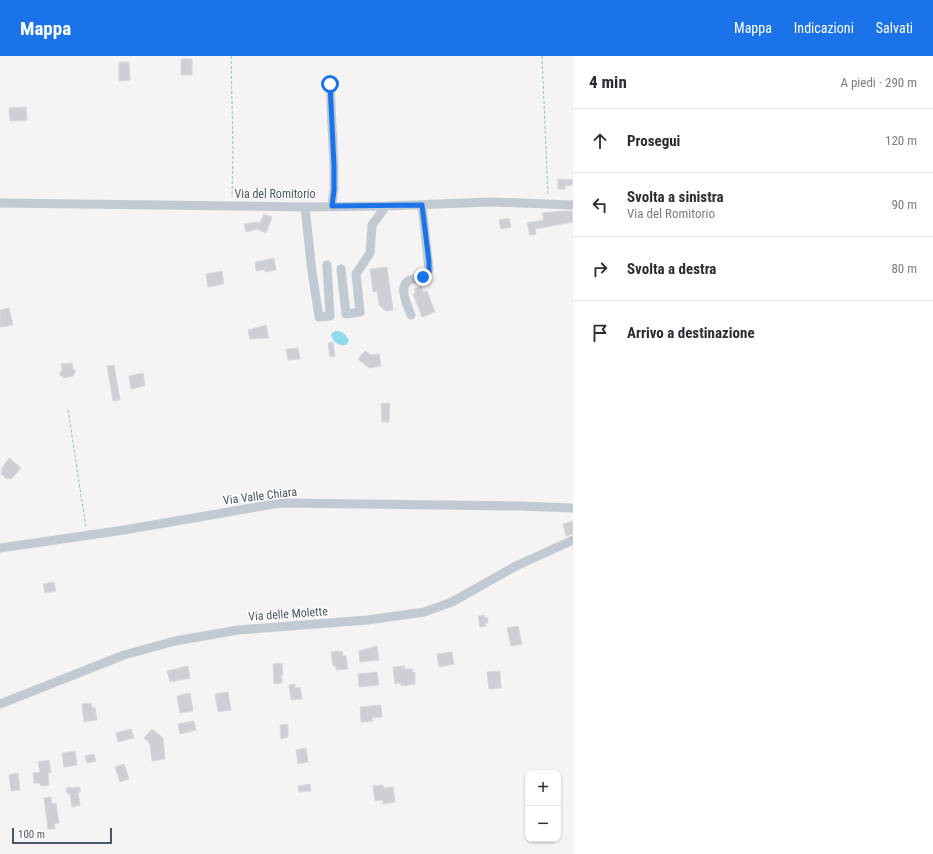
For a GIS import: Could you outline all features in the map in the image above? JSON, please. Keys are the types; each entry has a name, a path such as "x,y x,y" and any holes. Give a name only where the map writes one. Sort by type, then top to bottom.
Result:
{"street":[{"path":"330,84 334,166 334,190 332,202"},
{"name":"Via del Romitorio","path":"0,203 305,207 332,202 386,206 492,202 573,205"},
{"path":"411,315 404,286 408,281 426,276 429,269 422,205"},
{"path":"305,207 312,272 319,317 360,312 356,274 370,253 372,226 386,206"},
{"path":"327,265 330,316"},
{"path":"341,269 346,314"},
{"name":"Via Valle Chiara","path":"0,548 280,503 573,508"},
{"name":"Via delle Molette","path":"0,704 124,656 176,641 238,630 368,620 424,612 452,602 516,566 573,540"}],"path":[{"path":"231,56 233,146 232,197 234,206"},
{"path":"542,56 548,205"},
{"path":"68,410 86,535"}],"water":[{"path":"335,331 342,332 347,336 349,341 346,345 340,345 334,341 331,334"}],"building":[{"path":"181,59 192,59 192,75 181,75"},
{"path":"119,62 129,62 130,80 119,81"},
{"path":"26,107 27,120 10,121 9,108"},
{"path":"558,179 573,180 573,185 565,186 565,189 558,189"},
{"path":"572,211 573,222 535,229 536,234 530,235 527,223 544,220 542,213"},
{"path":"264,214 272,217 266,233 257,229 246,232 244,224 260,223"},
{"path":"509,218 511,227 501,229 499,220"},
{"path":"274,258 276,270 265,272 265,269 256,271 255,262"},
{"path":"387,267 393,310 386,311 379,305 377,291 373,292 370,269"},
{"path":"222,271 224,284 208,287 206,274"},
{"path":"421,286 423,292 427,291 435,312 422,317 413,294 416,293 414,289"},
{"path":"9,308 13,325 0,327 0,310"},
{"path":"266,325 269,338 250,339 248,330"},
{"path":"333,342 335,356 330,357 328,343"},
{"path":"298,348 300,359 288,360 286,349"},
{"path":"365,351 371,355 379,354 381,366 369,368 358,359"},
{"path":"72,363 73,369 76,371 73,376 64,378 59,374 62,370 61,364"},
{"path":"114,365 120,400 113,401 107,366"},
{"path":"143,373 145,386 131,389 129,376"},
{"path":"390,403 389,422 382,422 381,404"},
{"path":"9,458 21,468 12,478 7,479 1,474 2,468"},
{"path":"573,521 573,534 566,536 563,524"},
{"path":"54,582 56,591 45,593 43,584"},
{"path":"484,615 485,618 487,617 488,623 485,623 486,626 480,627 478,616"},
{"path":"518,626 522,644 511,646 507,628"},
{"path":"377,646 379,660 360,662 359,651"},
{"path":"342,651 343,656 346,656 348,669 336,670 336,666 333,666 331,652"},
{"path":"452,652 454,664 439,667 437,654"},
{"path":"282,663 282,683 274,684 273,664"},
{"path":"188,666 190,678 170,682 167,671"},
{"path":"404,666 405,669 412,669 412,672 415,672 415,684 401,686 401,683 395,684 393,667"},
{"path":"500,671 501,688 489,689 487,672"},
{"path":"377,672 379,685 359,687 358,674"},
{"path":"295,684 295,688 300,687 302,699 291,700 289,685"},
{"path":"228,692 231,710 218,712 215,694"},
{"path":"190,693 193,711 180,713 177,696"},
{"path":"91,703 92,708 95,708 97,720 84,722 82,704"},
{"path":"381,705 382,717 372,718 373,721 361,722 360,707"},
{"path":"194,721 196,730 180,734 178,724"},
{"path":"288,724 288,737 281,739 280,725"},
{"path":"131,729 134,738 118,742 116,733"},
{"path":"152,729 163,738 165,759 152,761 150,744 144,738"},
{"path":"306,748 308,762 298,764 296,750"},
{"path":"75,751 77,765 64,767 62,753"},
{"path":"94,754 96,761 87,763 85,756"},
{"path":"49,760 51,772 48,773 49,785 41,786 40,783 34,783 33,773 40,772 38,762"},
{"path":"124,764 129,779 120,782 115,767"},
{"path":"18,773 20,790 11,791 9,775"},
{"path":"310,784 311,791 299,792 298,786"},
{"path":"383,785 384,788 393,787 395,802 383,804 383,800 375,801 373,786"},
{"path":"80,787 80,792 78,793 80,805 72,807 70,794 67,794 66,788"},
{"path":"51,797 52,804 56,803 59,823 54,824 55,829 48,829 44,798"}],"route":[{"path":"330,84 334,166 332,206 422,205 429,262 429,272 423,277"}]}
